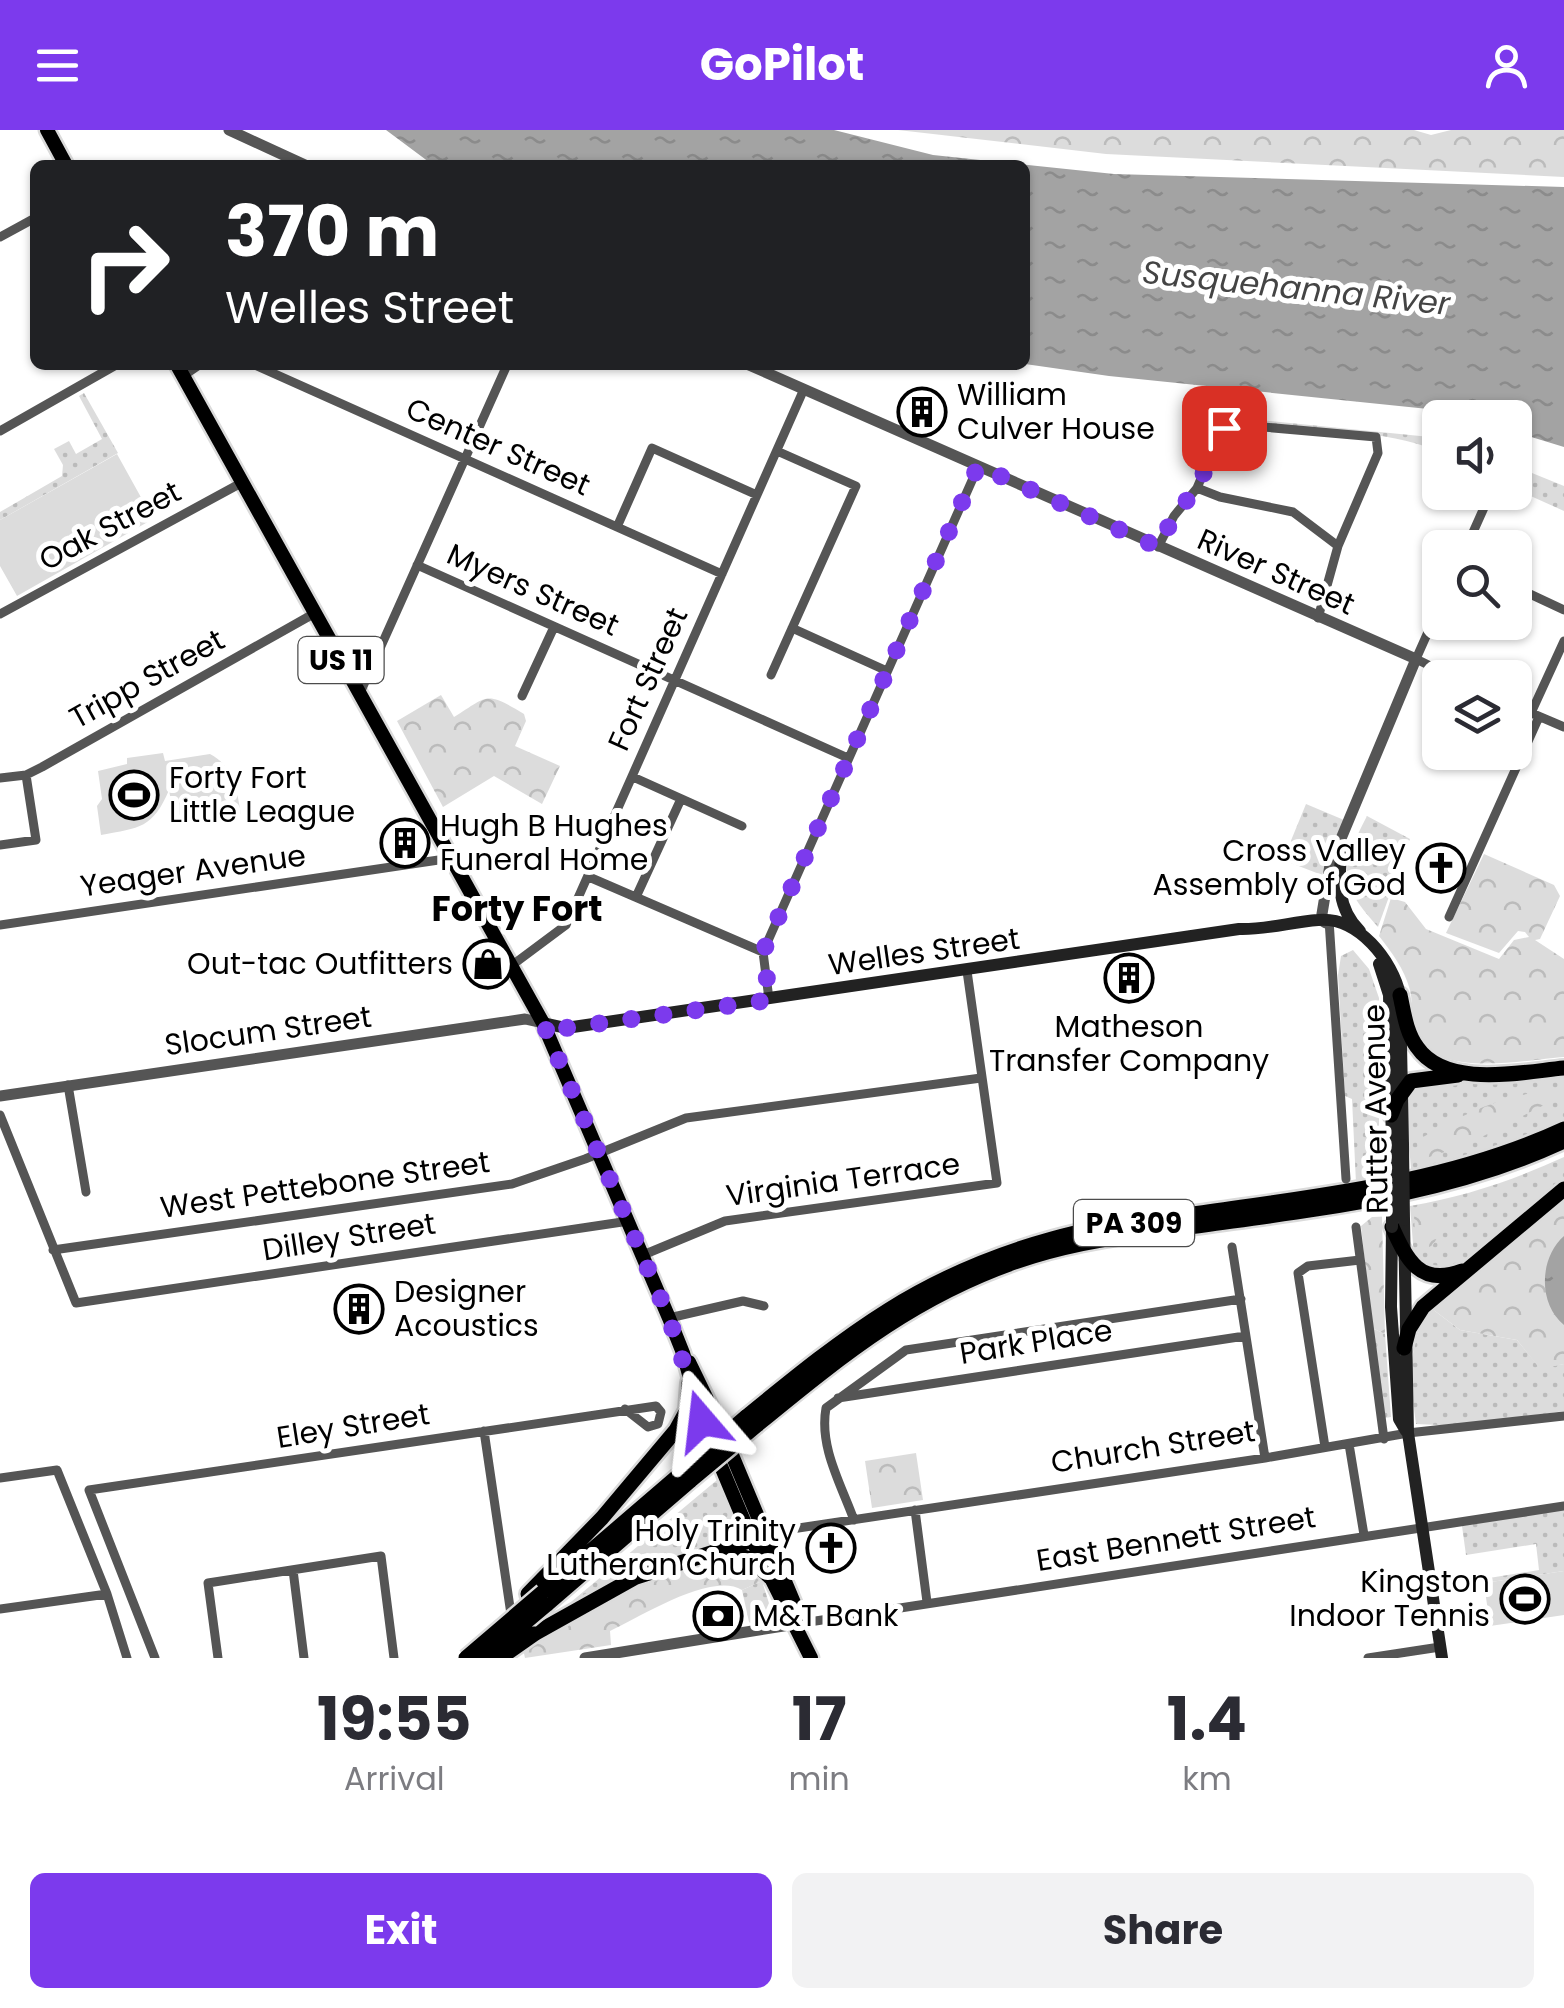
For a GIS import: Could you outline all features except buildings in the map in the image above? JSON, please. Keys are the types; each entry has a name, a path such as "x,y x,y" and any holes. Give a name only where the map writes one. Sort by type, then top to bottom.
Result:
{"highway":[{"path":"1400,996 1419,1051 1439,1066 1472,1074"},
{"path":"1392,1115 1402,1092 1411,1082 1425,1078 1564,1068"},
{"name":"PA 309","path":"462,1658 688,1475 829,1349 934,1282 1055,1238 1439,1174 1498,1156 1564,1129"},
{"name":"PA 309","path":"752,1421 890,1320 936,1295 1035,1255 1105,1240 1434,1187 1492,1171 1564,1141"},
{"path":"1404,1348 1424,1307 1564,1189"},
{"path":"1398,1223 1404,1254 1418,1269 1440,1275 1457,1273 1478,1262"},
{"path":"539,1597 676,1430 687,1410 689,1382"},
{"path":"676,1430 686,1424 711,1422"},
{"path":"500,1658 534,1634 636,1577 758,1536"},
{"path":"716,1550 746,1556 770,1577"},
{"name":"PA 309","path":"483,1658 539,1597"}],"main road":[{"path":"46,130 63,160"},
{"name":"US 11","path":"180,371 543,1023 758,1536 797,1610 796,1624"},
{"path":"1342,850 1339,879 1343,903 1352,923 1375,948"},
{"name":"Rutter Avenue","path":"1323,922 1350,928 1375,948 1395,975 1400,996 1402,1092 1391,1307 1399,1419 1408,1434"},
{"name":"Rutter Avenue","path":"1323,922 1363,944 1385,976 1392,1115 1398,1145"},
{"name":"Welles Street","path":"543,1023 566,1028 1239,930 1323,922"},
{"name":"Rutter Avenue","path":"1404,1254 1408,1434 1441,1652"},
{"name":"US 11","path":"683,1353 689,1382 711,1422"},
{"name":"US 11","path":"758,1536 786,1614 796,1624 811,1658"}],"street":[{"path":"229,130 295,160"},
{"path":"0,238 30,221"},
{"path":"2,426 107,370"},
{"name":"Center Street","path":"265,370 722,574"},
{"path":"360,693 505,370"},
{"name":"River Street","path":"760,370 1422,662"},
{"name":"Fort Street","path":"511,966 566,925 804,389"},
{"path":"1158,547 1174,516 1197,488 1220,434 1229,424 1376,437 1378,453 1338,546 1318,618"},
{"path":"616,527 652,448 757,495"},
{"path":"771,674 856,486 776,451"},
{"path":"770,1000 763,952 978,466"},
{"name":"Oak Street","path":"0,614 242,482"},
{"path":"1197,488 1220,498 1293,512 1338,546"},
{"name":"Myers Street","path":"417,566 848,758"},
{"path":"1532,595 1564,610"},
{"name":"Tripp Street","path":"0,778 26,774 315,613"},
{"path":"522,696 554,627"},
{"path":"792,628 887,671"},
{"name":"Rutter Avenue","path":"1346,1178 1323,922 1330,865 1424,640"},
{"path":"1449,916 1564,641"},
{"path":"1532,714 1564,727"},
{"path":"0,846 36,840 26,774"},
{"path":"632,777 742,826"},
{"path":"636,897 681,798"},
{"name":"Rutter Avenue","path":"1323,922 1350,820"},
{"name":"Yeager Avenue","path":"0,925 452,858"},
{"path":"589,876 763,952"},
{"path":"967,971 981,1078"},
{"name":"Slocum Street","path":"0,1096 525,1018 543,1023"},
{"name":"West Pettebone Street","path":"53,1250 512,1184 686,1118 981,1078"},
{"name":"Virginia Terrace","path":"643,1255 725,1221 997,1183 981,1078"},
{"path":"68,1085 86,1192"},
{"path":"0,1115 53,1250"},
{"name":"Dilley Street","path":"53,1250 76,1303 629,1221"},
{"name":"Rutter Avenue","path":"1356,1227 1384,1438"},
{"path":"1232,1247 1264,1458"},
{"path":"1325,1447 1298,1273 1308,1266 1360,1260"},
{"path":"854,1520 825,1443 822,1426 826,1408 906,1350 1241,1299"},
{"path":"669,1318 743,1301 764,1306"},
{"name":"Park Place","path":"835,1398 1246,1336"},
{"path":"874,1370 880,1392"},
{"name":"Eley Street","path":"155,1658 89,1490 625,1410"},
{"name":"Church Street","path":"758,1536 1408,1434 1564,1416"},
{"path":"484,1431 518,1658"},
{"path":"1349,1444 1364,1535"},
{"path":"0,1478 57,1470 107,1594 127,1658"},
{"name":"East Bennett Street","path":"796,1624 1564,1506"},
{"path":"916,1510 927,1602"},
{"path":"218,1658 208,1583 381,1556 394,1658"},
{"path":"293,1570 304,1658"},
{"path":"0,1609 107,1594"},
{"path":"585,1658 796,1624"},
{"path":"1368,1658 1441,1652"}],"green space":[{"path":"898,130 1414,130 1431,135 1451,130 1564,130 1564,177 1106,154"},
{"path":"84,393 118,453 0,520 0,512 62,476 63,465 54,449 69,441 76,454 102,439 79,396"},
{"path":"1210,415 1422,436 1422,446 1369,434 1235,421 1219,424"},
{"path":"117,454 153,519 17,596 0,566 0,520"},
{"path":"1532,473 1564,486 1564,511 1532,497"},
{"path":"441,695 454,717 487,699 501,701 524,714 526,721 515,746 560,766 542,804 494,776 443,807 397,721"},
{"path":"163,753 165,761 210,754 218,759 233,779 241,814 175,823 169,790 157,812 144,824 101,835 98,771 127,764 127,758"},
{"path":"1306,804 1344,820 1322,875 1283,860"},
{"path":"1367,816 1410,839 1378,927 1355,898 1347,874 1352,849"},
{"path":"1484,854 1554,885 1560,896 1540,939 1535,940 1564,959 1564,1057 1479,1064 1457,1061 1423,1045 1414,1028 1407,982 1379,936 1391,898 1405,902 1426,929 1499,959 1514,940 1529,937 1518,931 1499,953 1446,933"},
{"path":"1353,950 1369,969 1379,998 1379,1181 1356,1183 1352,1099 1345,1096 1338,975 1341,956"},
{"path":"1564,1074 1564,1123 1492,1155 1411,1174 1406,1117 1410,1095 1416,1087 1461,1078"},
{"path":"1564,1090 1564,1100 1548,1103 1466,1145 1423,1159 1416,1141 1451,1122 1505,1099"},
{"path":"1564,1157 1564,1181 1520,1220 1465,1260 1449,1267 1431,1267 1414,1257 1410,1206 1489,1187"},
{"path":"1564,1198 1564,1364 1540,1369 1517,1340 1460,1330 1431,1308"},
{"path":"1417,1211 1431,1211 1439,1216 1438,1236 1429,1247 1415,1233"},
{"path":"1382,1216 1385,1334 1372,1328 1361,1226 1372,1217"},
{"path":"1431,1308 1460,1330 1517,1340 1540,1368 1564,1364 1564,1411 1460,1426 1416,1424 1412,1364 1417,1336"},
{"path":"1372,1328 1385,1334 1391,1417 1385,1418"},
{"path":"916,1453 923,1500 872,1508 865,1461"},
{"path":"717,1480 742,1538 571,1602"},
{"path":"1564,1508 1564,1571 1484,1583 1483,1579 1539,1570 1536,1544 1466,1555 1462,1526"},
{"path":"728,1557 740,1561 762,1581 742,1590 713,1586 676,1598 610,1631 611,1645 525,1658 523,1649 623,1594 677,1570"},
{"name":"Kingston Indoor Tennis","path":"1564,1571 1564,1615 1490,1626 1484,1583"},
{"path":"762,1581 773,1616 770,1621 753,1625 742,1590"}],"water":[{"path":"386,130 834,130 933,155 981,160 426,160"},
{"name":"Susquehanna River","path":"1030,165 1114,174 1564,187 1564,447 1532,437 1532,400 1422,400 1422,408 1030,365"},
{"path":"1564,1236 1564,1325 1550,1305 1545,1281 1550,1256"}],"place":[{"name":"William Culver House","path":"922,412"},
{"name":"Forty Fort Little League","path":"134,795"},
{"name":"Hugh B Hughes Funeral Home","path":"405,843"},
{"name":"Cross Valley Assembly of God","path":"1441,868"},
{"name":"Out-tac Outfitters","path":"488,964"},
{"name":"Matheson Transfer Company","path":"1129,978"},
{"name":"Designer Acoustics","path":"359,1309"},
{"name":"Holy Trinity Lutheran Church","path":"831,1548"},
{"name":"Kingston Indoor Tennis","path":"1525,1599"},
{"name":"M&T Bank","path":"718,1616"}],"district":[{"name":"Forty Fort","path":"517,909"}],"route":[{"path":"702,1421 683,1353 543,1023 566,1028 770,1000 763,952 978,466 1158,547 1174,516 1197,488 1224,428"}]}
